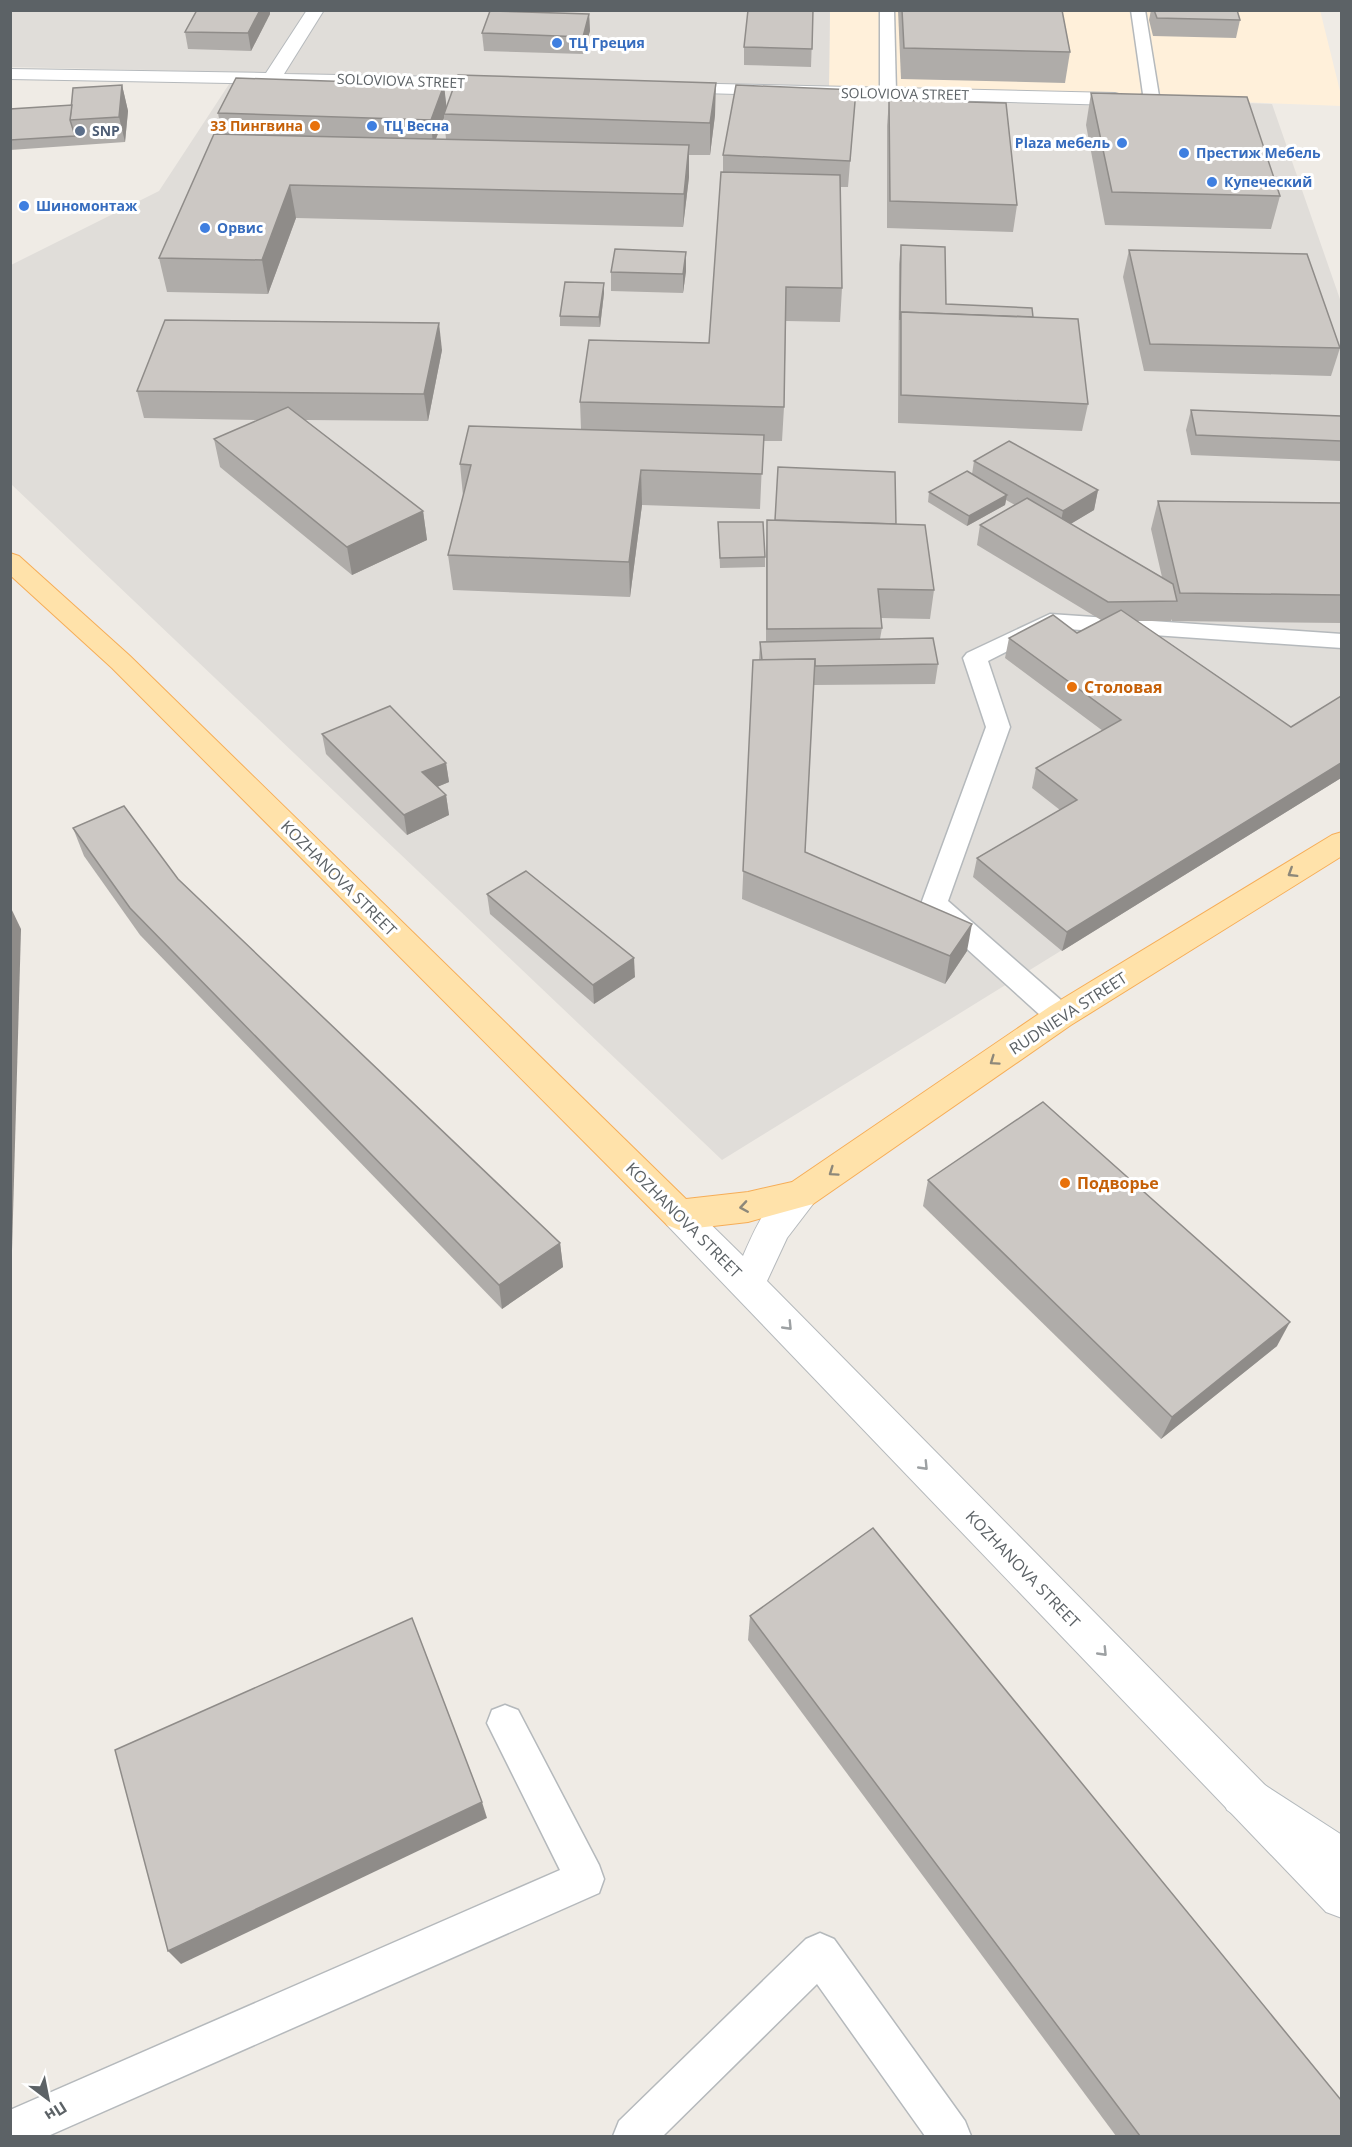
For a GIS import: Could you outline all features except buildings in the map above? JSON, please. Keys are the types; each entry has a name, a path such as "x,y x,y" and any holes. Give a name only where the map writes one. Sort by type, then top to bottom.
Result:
{"main road":[{"name":"KOZHANOVA STREET","path":"10,561 121,662 679,1215"},
{"name":"RUDNIEVA STREET","path":"679,1215 748,1208 801,1194 1060,1016 1341,842"}],"street":[{"path":"272,78 316,10"},
{"name":"SOLOVIOVA STREET","path":"10,74 519,84"},
{"name":"SOLOVIOVA STREET","path":"650,87 1115,99"},
{"name":"RUDNIEVA STREET","path":"748,1284 772,1229 801,1194"},
{"name":"KOZHANOVA STREET","path":"679,1215 1341,1896"},
{"path":"1242,1796 1341,1862"}],"lane":[{"path":"887,10 888,93"},
{"path":"1115,99 1131,107 1151,96 1138,10"},
{"path":"1060,1016 934,904 998,727 975,658 1050,621 1341,641"},
{"path":"10,2132 585,1879 506,1723"},
{"path":"634,2136 820,1953 950,2136"}],"shaded area":[{"path":"830,10 829,86 1272,104 1341,302 1341,778 722,1160 11,484 11,265 159,191 237,72 11,67 11,11"},
{"path":"1320,10 1342,106 829,86 830,11"}],"place":[{"name":"ТЦ Греция","path":"557,43"},
{"name":"33 Пингвина","path":"315,126"},
{"name":"ТЦ Весна","path":"372,126"},
{"name":"SNP","path":"80,131"},
{"name":"Plaza мебель","path":"1122,143"},
{"name":"Престиж Мебель","path":"1184,153"},
{"name":"Купеческий","path":"1212,182"},
{"name":"Шиномонтаж","path":"24,206"},
{"name":"Орвис","path":"205,228"},
{"name":"Столовая","path":"1072,687"},
{"name":"Подворье","path":"1065,1183"}]}
